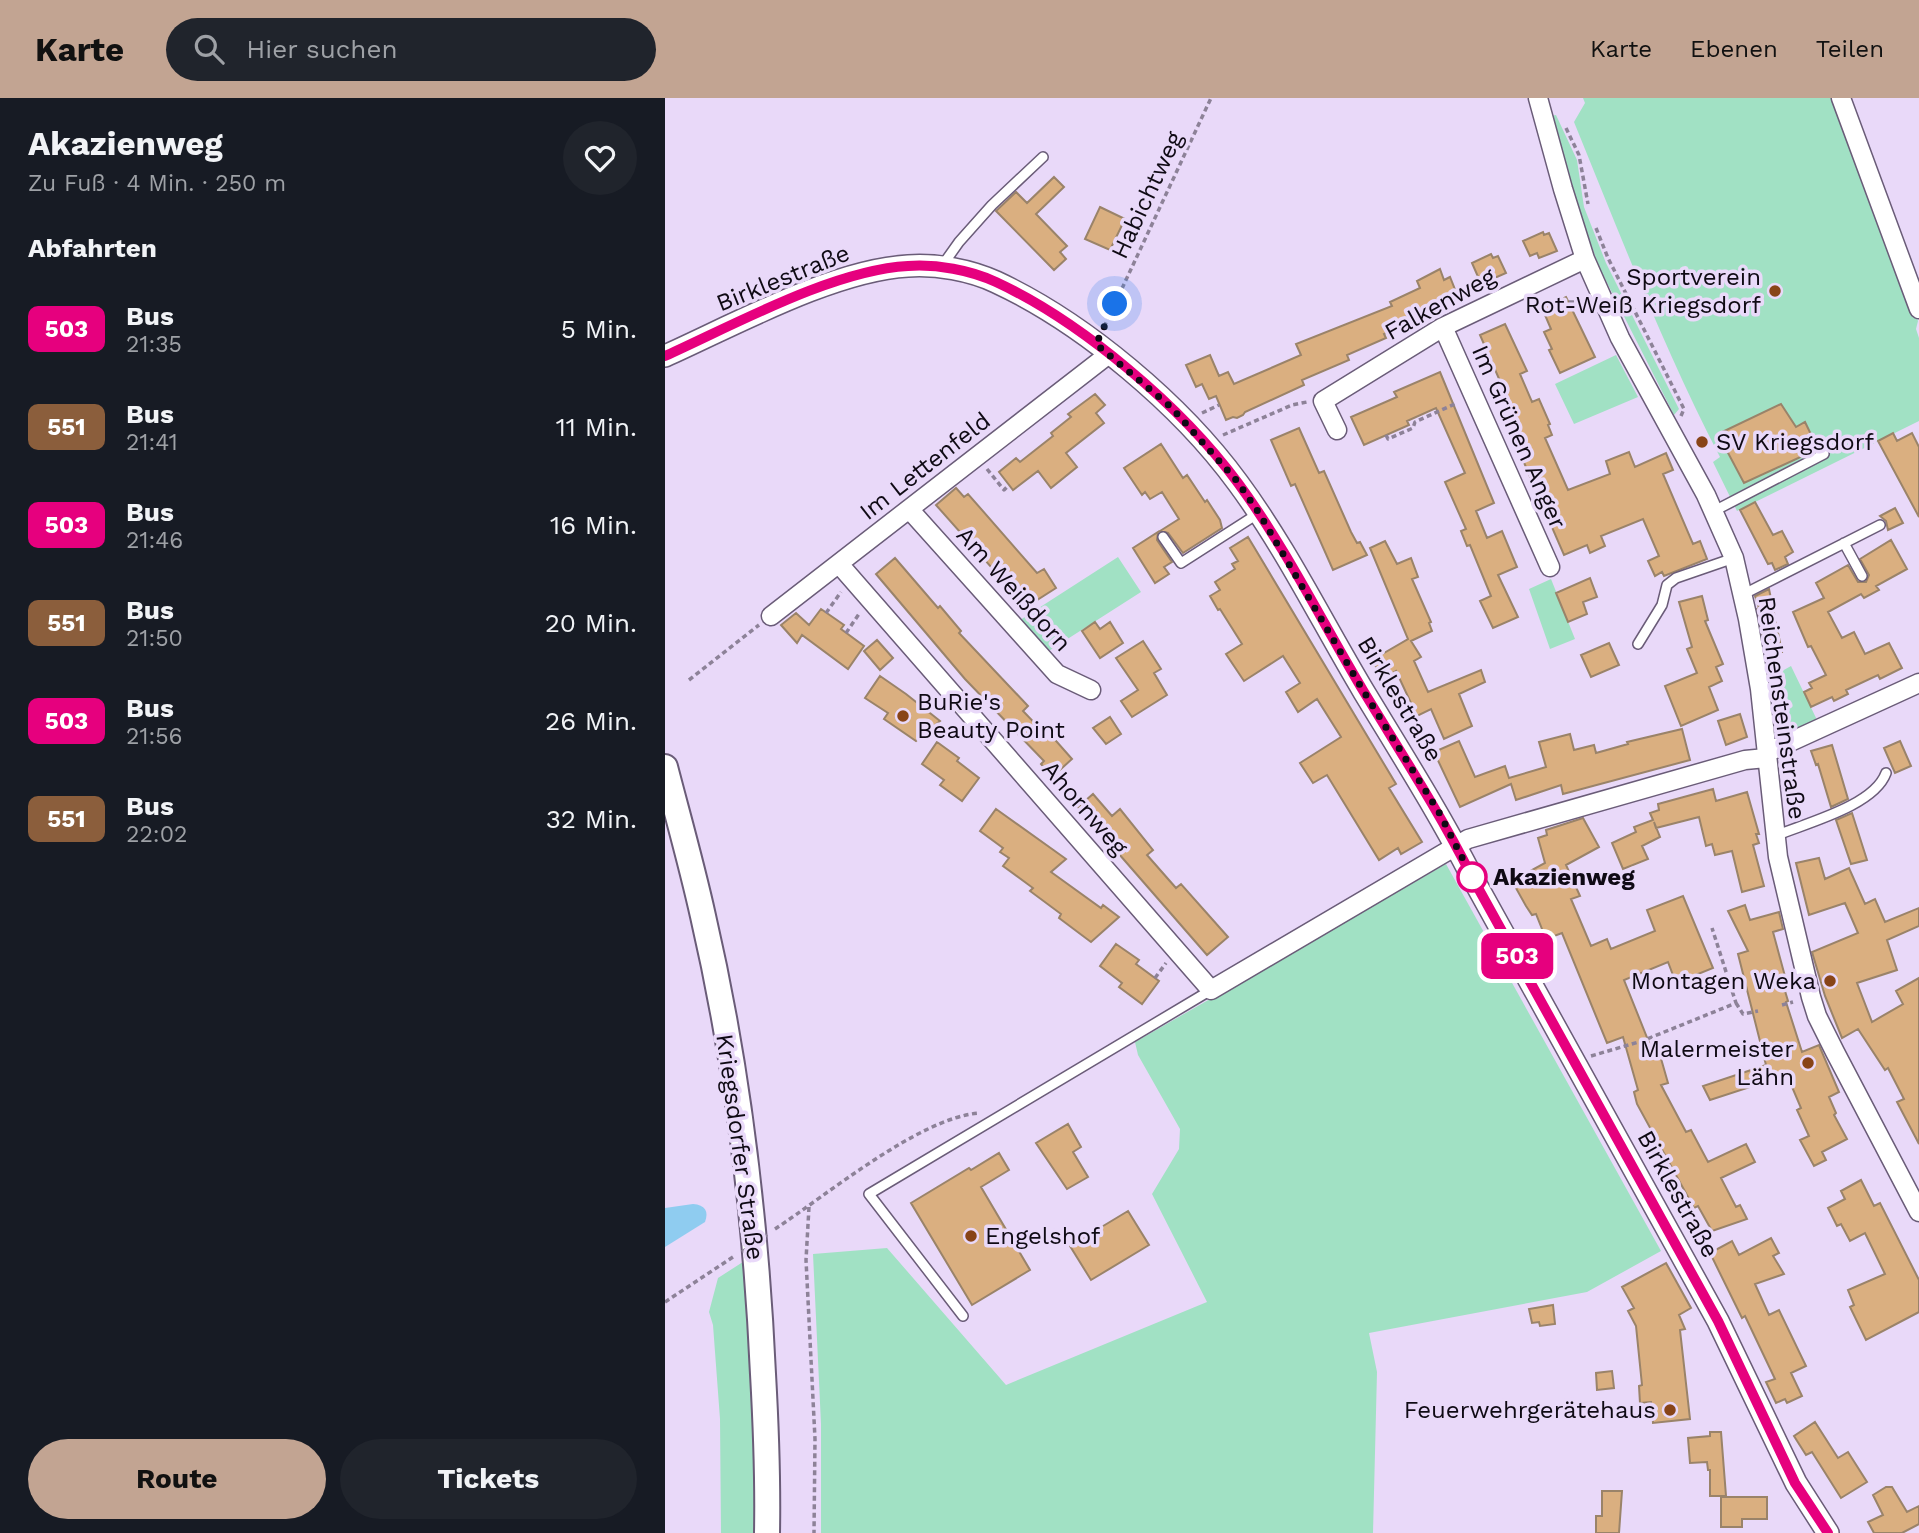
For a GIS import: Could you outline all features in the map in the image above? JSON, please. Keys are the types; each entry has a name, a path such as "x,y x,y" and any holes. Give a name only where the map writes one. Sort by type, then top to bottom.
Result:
{"main road":[{"name":"Kriegsdorfer Straße","path":"665,767 703,917 736,1086 751,1191 761,1321 768,1480 767,1533"}],"street":[{"name":"Reichensteinstraße","path":"1538,98 1585,259 1620,338 1714,511 1734,558 1760,689 1778,857 1817,1016 1919,1212"},
{"path":"1841,98 1919,309"},
{"name":"Falkenweg","path":"1323,401 1443,327 1585,259"},
{"name":"Birklestraße","path":"665,356 798,296 864,272 908,266 941,267 994,281 1041,306 1108,354 1171,407 1237,481 1259,513 1364,692 1440,814 1718,1321 1799,1490 1828,1533"},
{"name":"Im Grünen Anger","path":"1443,327 1550,567"},
{"name":"Im Lettenfeld","path":"771,616 845,571 909,509 1108,354"},
{"path":"1323,401 1337,430"},
{"name":"Am Weißdorn","path":"909,509 1057,674 1091,690"},
{"name":"Ahornweg","path":"845,571 1211,990"},
{"path":"1211,990 1473,837 1766,755 1919,684"}],"lane":[{"path":"941,267 992,205 1042,157"},
{"path":"1714,511 1824,454"},
{"path":"1163,537 1181,563 1259,513"},
{"path":"1742,595 1880,525"},
{"path":"1844,543 1862,576"},
{"path":"1637,644 1662,605 1667,585 1676,578 1734,558"},
{"path":"1775,836 1858,802 1877,789 1886,773"},
{"path":"963,1316 869,1194 1211,990"}],"path":[{"name":"Habichtweg","path":"1108,354 1211,98"},
{"path":"1565,125 1579,155 1591,212"},
{"path":"1593,220 1608,258 1684,409 1681,416"},
{"path":"1386,436 1388,439 1413,428 1415,422 1430,412 1475,396"},
{"path":"1207,446 1223,435 1292,405 1323,401"},
{"path":"977,457 1004,490 1009,485"},
{"path":"826,613 845,571"},
{"path":"846,633 869,599"},
{"path":"689,680 771,616"},
{"path":"1712,928 1736,1003 1744,1014 1758,1011"},
{"path":"1575,1062 1642,1041 1736,1003"},
{"path":"665,1302 876,1160 930,1127 968,1114"},
{"path":"809,1207 806,1260 815,1439 814,1533"}],"green space":[{"name":"Sportverein Rot-Weiß Kriegsdorf","path":"1583,98 1832,98 1918,321 1919,421 1737,511 1713,462 1720,457 1661,333 1574,122 1585,103"},
{"path":"1556,115 1577,160 1584,207 1606,263 1679,409 1674,415 1599,267 1573,193 1551,116"},
{"path":"1616,355 1638,397 1574,424 1555,384"},
{"path":"1118,557 1141,592 1044,654 1017,622"},
{"path":"1551,579 1575,639 1550,649 1529,589"},
{"path":"1791,666 1817,720 1790,733 1779,723 1773,676"},
{"path":"1446,864 1661,1251 1587,1292 1369,1333 1377,1372 1373,1533 821,1533 821,1424 813,1254 887,1248 1006,1385 1207,1302 1152,1194 1179,1149 1180,1129 1138,1055 1135,1042"},
{"path":"746,1260 759,1533 721,1533 720,1419 713,1325 709,1312 718,1278"}],"water":[{"path":"693,1204 705,1209 705,1222 665,1247 665,1208"}],"building":[{"path":"1054,177 1064,187 1036,214 1067,246 1060,252 1066,259 1054,270 996,211 1016,192 1027,203"},
{"path":"1100,207 1125,219 1110,250 1085,239"},
{"path":"1543,232 1544,235 1549,233 1557,251 1539,258 1537,253 1530,256 1523,241"},
{"path":"1491,254 1493,258 1498,256 1506,273 1488,281 1486,275 1479,279 1472,263"},
{"path":"1440,269 1444,280 1450,277 1458,297 1417,315 1419,319 1384,334 1386,338 1347,355 1349,360 1302,380 1304,385 1237,418 1226,420 1216,396 1209,399 1202,384 1196,387 1186,365 1210,355 1219,376 1228,372 1234,384 1301,355 1296,344 1392,306 1390,302 1420,288 1417,281"},
{"path":"1566,297 1595,357 1560,373 1544,332 1551,329 1542,308"},
{"path":"1505,324 1527,371 1520,374 1532,402 1539,399 1550,424 1548,425 1552,435 1545,438 1568,490 1610,474 1606,461 1629,452 1635,467 1666,453 1673,470 1663,474 1693,544 1700,541 1707,559 1664,576 1662,572 1655,576 1648,561 1659,556 1643,519 1601,536 1605,546 1590,553 1587,545 1564,555 1522,458 1527,455 1508,413 1513,411 1480,335"},
{"path":"1440,372 1494,503 1476,511 1487,538 1502,531 1517,567 1498,575 1518,617 1493,628 1480,601 1491,596 1470,545 1467,546 1461,531 1466,529 1445,482 1465,473 1436,408 1407,421 1409,425 1364,445 1351,417 1397,397 1394,392"},
{"path":"1095,394 1105,405 1096,413 1104,423 1066,453 1077,467 1051,488 1038,471 1013,490 999,472 1016,458 1020,462 1053,436 1051,433 1071,417 1068,414"},
{"path":"1781,404 1796,427 1805,422 1818,449 1744,483 1718,434"},
{"path":"1299,428 1319,473 1324,471 1351,532 1367,555 1333,570 1295,484 1291,486 1271,440"},
{"path":"1893,433 1897,441 1912,433 1919,447 1919,517 1878,441"},
{"path":"1161,444 1183,478 1187,475 1205,502 1207,500 1222,528 1183,553 1168,533 1160,531 1179,519 1162,492 1150,499 1145,492 1142,495 1124,468"},
{"path":"956,488 964,497 968,494 1037,573 1044,569 1056,588 1026,607 1004,572 999,576 936,505"},
{"path":"1755,502 1773,535 1782,531 1793,552 1785,557 1788,564 1775,570 1772,563 1768,564 1740,510"},
{"path":"1895,508 1903,523 1888,530 1886,521 1880,516"},
{"path":"1158,532 1157,540 1172,562 1164,567 1169,574 1155,583 1133,548"},
{"path":"1248,537 1396,784 1389,788 1422,842 1401,854 1398,848 1379,860 1327,775 1313,783 1300,763 1341,737 1317,699 1298,712 1286,692 1300,683 1283,656 1244,681 1226,654 1242,644 1210,596 1220,590 1215,582 1235,569 1232,564 1238,561 1230,548"},
{"path":"1891,540 1907,569 1876,586 1879,590 1864,598 1861,594 1828,612 1842,638 1854,632 1865,654 1889,643 1902,668 1880,679 1878,675 1846,690 1848,694 1834,701 1832,697 1811,707 1804,692 1812,688 1809,683 1826,675 1811,646 1808,647 1793,612 1824,598 1816,583 1848,565 1858,582 1866,582 1869,575 1860,559"},
{"path":"1385,541 1397,564 1411,558 1418,577 1412,579 1431,622 1432,631 1411,641 1421,657 1414,661 1428,692 1481,670 1485,682 1459,694 1472,726 1444,739 1431,709 1417,716 1396,671 1383,679 1372,660 1408,639 1370,548"},
{"path":"895,558 938,608 940,606 961,631 959,633 1028,706 1023,711 1047,736 1050,734 1072,759 1052,777 1041,764 1044,761 965,679 876,574"},
{"path":"1590,578 1597,597 1583,602 1587,614 1568,622 1556,593"},
{"path":"1769,589 1782,652 1767,657 1755,596"},
{"path":"1702,596 1708,620 1705,621 1723,664 1716,667 1722,681 1709,687 1718,710 1681,726 1665,686 1697,673 1687,649 1692,647 1679,602"},
{"path":"821,609 844,625 841,629 864,646 848,669 802,635 797,643 781,625 796,613 809,625"},
{"path":"1095,622 1100,629 1110,622 1123,643 1100,658 1082,631"},
{"path":"877,640 893,658 880,670 864,651"},
{"path":"1143,641 1161,669 1154,673 1167,695 1132,717 1121,701 1138,690 1116,658"},
{"path":"1609,643 1619,665 1591,677 1581,655"},
{"path":"880,676 940,721 916,741 884,719 888,713 865,698"},
{"path":"1740,714 1747,737 1726,745 1718,721"},
{"path":"1110,717 1121,734 1106,744 1093,728"},
{"path":"1682,729 1690,760 1563,794 1561,785 1516,800 1511,784 1460,807 1434,752 1459,741 1475,777 1505,766 1509,778 1546,767 1539,742 1570,734 1574,750 1594,745 1596,753 1628,744 1627,742"},
{"path":"1900,741 1911,766 1895,773 1884,748"},
{"path":"937,742 959,758 957,761 979,778 962,801 940,785 944,780 922,764"},
{"path":"1832,745 1848,799 1831,807 1818,764 1816,765 1811,751"},
{"path":"1713,789 1716,801 1747,792 1759,834 1756,834 1759,843 1753,845 1764,886 1742,892 1732,851 1715,855 1712,844 1706,846 1699,817 1656,828 1660,837 1642,846 1648,859 1623,869 1612,843 1636,832 1634,827 1653,820 1650,813 1659,810 1658,804"},
{"path":"1093,794 1112,816 1120,809 1153,850 1147,855 1176,888 1181,884 1228,937 1207,955 1078,807"},
{"path":"996,809 1066,859 1051,872 1101,908 1103,905 1119,917 1091,942 1059,918 1061,914 1030,891 1033,888 1003,866 1009,858 1000,852 1003,848 980,831"},
{"path":"1852,813 1867,860 1851,864 1836,820"},
{"path":"1583,818 1599,847 1566,865 1580,896 1571,899 1591,946 1607,939 1611,949 1655,931 1647,910 1683,896 1713,968 1676,983 1668,962 1624,980 1652,1050 1658,1048 1668,1083 1661,1085 1686,1132 1691,1130 1708,1162 1746,1144 1755,1162 1721,1178 1736,1207 1740,1205 1747,1219 1712,1231 1698,1206 1694,1208 1637,1104 1634,1092 1638,1090 1623,1037 1607,1043 1562,933 1546,939 1536,914 1532,915 1512,881 1545,863 1538,838 1547,835 1546,830"},
{"path":"1819,858 1825,879 1849,868 1865,904 1875,899 1885,922 1919,908 1919,926 1887,940 1897,970 1857,983 1872,1022 1903,1004 1896,991 1919,978 1919,1144 1897,1102 1904,1099 1888,1068 1885,1070 1858,1029 1842,1038 1825,996 1812,952 1858,933 1845,903 1809,915 1796,863"},
{"path":"1745,905 1750,920 1779,912 1783,929 1773,932 1786,980 1782,981 1788,1001 1786,1002 1802,1052 1819,1045 1839,1092 1829,1097 1836,1113 1834,1115 1847,1139 1822,1152 1826,1160 1814,1166 1800,1140 1809,1136 1797,1110 1801,1108 1787,1075 1710,1100 1703,1086 1766,1065 1738,954 1748,951 1728,911"},
{"path":"1116,944 1139,960 1136,964 1159,981 1142,1004 1119,987 1122,983 1100,966"},
{"path":"1068,1124 1081,1147 1073,1152 1088,1177 1067,1189 1036,1143"},
{"name":"Engelshof","path":"999,1153 1009,1170 981,1187 1030,1270 972,1305 911,1203"},
{"path":"1861,1180 1874,1206 1880,1203 1919,1280 1919,1312 1866,1340 1850,1307 1854,1305 1848,1290 1885,1274 1865,1233 1850,1241 1841,1224 1837,1226 1828,1208 1845,1199 1841,1191"},
{"path":"1128,1211 1149,1245 1091,1280 1070,1246"},
{"path":"1771,1238 1779,1253 1773,1256 1784,1274 1755,1284 1769,1315 1779,1310 1806,1366 1791,1373 1802,1396 1787,1403 1785,1399 1776,1403 1766,1382 1775,1379 1745,1316 1742,1318 1710,1253 1732,1241 1739,1255"},
{"path":"1666,1263 1691,1308 1679,1315 1685,1329 1680,1330 1690,1419 1653,1423 1651,1402 1640,1403 1639,1386 1642,1385 1636,1326 1628,1311 1634,1308 1622,1287"},
{"path":"1553,1305 1555,1324 1540,1326 1539,1322 1532,1323 1529,1309"},
{"path":"1612,1371 1614,1388 1597,1390 1596,1373"},
{"path":"1815,1422 1838,1458 1848,1452 1867,1482 1841,1498 1812,1452 1806,1455 1794,1436"},
{"path":"1710,1432 1721,1432 1726,1496 1710,1496 1710,1470 1707,1462 1690,1463 1688,1438 1710,1436"},
{"path":"1886,1487 1892,1487 1907,1512 1919,1506 1919,1524 1902,1533 1874,1533 1868,1522 1883,1515 1873,1495"},
{"path":"1602,1491 1622,1491 1619,1533 1596,1533 1596,1516 1602,1516"},
{"path":"1721,1497 1767,1497 1767,1519 1742,1519 1742,1527 1721,1527"}],"bus line":[{"name":"503","path":"665,356 798,296 864,272 908,266 941,267 994,281 1041,306 1109,354 1171,407 1237,481 1259,513 1364,692 1440,814 1472,877 1718,1321 1803,1497 1828,1533"}],"place":[{"name":"Sportverein Rot-Weiß Kriegsdorf","path":"1775,291"},
{"name":"SV Kriegsdorf","path":"1702,442"},
{"name":"BuRie's Beauty Point","path":"903,716"},
{"name":"Akazienweg","path":"1472,877"},
{"name":"Montagen Weka","path":"1830,981"},
{"name":"Malermeister Lähn","path":"1808,1063"},
{"name":"Engelshof","path":"971,1236"},
{"name":"Feuerwehrgerätehaus","path":"1670,1410"}],"route":[{"path":"1115,304 1096,344 1171,407 1237,481 1259,513 1364,692 1440,814 1472,877"}]}
